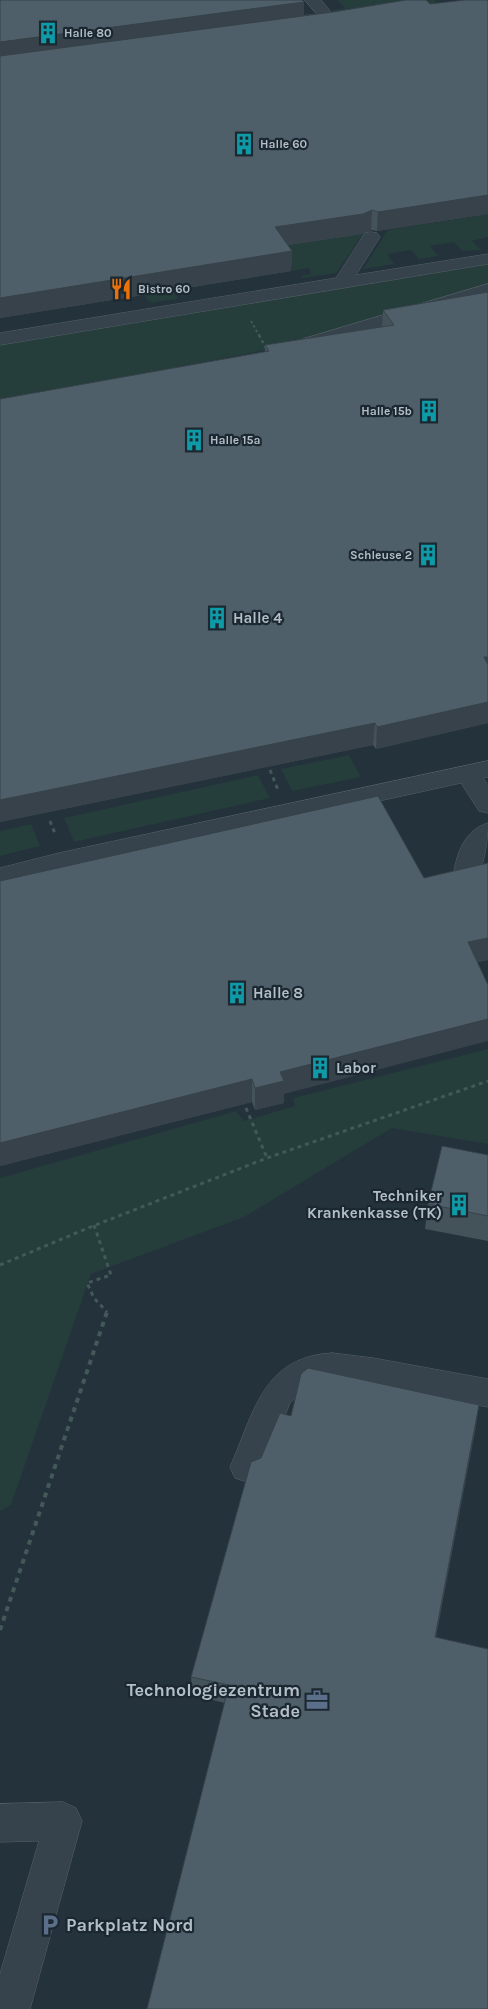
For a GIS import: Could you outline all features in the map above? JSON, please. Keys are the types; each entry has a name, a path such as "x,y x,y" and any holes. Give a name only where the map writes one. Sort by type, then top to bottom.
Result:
{"lane":[{"path":"313,0 332,23"},
{"path":"312,25 351,20"},
{"path":"342,283 371,237"},
{"path":"0,340 488,259"},
{"path":"289,349 488,290"},
{"path":"0,877 78,858 478,772 488,805"},
{"path":"466,876 471,852 482,835 488,832"},
{"path":"247,1467 278,1394 298,1376 314,1368 332,1367 373,1372 488,1393"},
{"path":"0,1823 63,1822 10,2009"}],"path":[{"path":"248,318 267,349"},
{"path":"270,770 280,792"},
{"path":"0,1265 94,1225 267,1158 488,1081"},
{"path":"246,1108 267,1158"},
{"path":"0,1630 107,1312 94,1298 87,1282 111,1275 94,1225"}],"green space":[{"path":"337,0 434,0 437,3 348,15 335,14 332,10 345,8"},
{"path":"488,214 488,237 472,241 481,250 462,251 454,242 430,246 438,256 419,259 411,250 387,254 394,264 363,269 388,230"},
{"path":"364,233 336,273 303,278 301,276 311,274 309,268 291,271 275,247"},
{"path":"488,264 488,284 271,349 0,401 0,344"},
{"path":"173,290 178,299 150,303 144,295"},
{"path":"349,755 361,777 292,791 281,769"},
{"path":"258,775 270,798 74,842 64,818"},
{"path":"31,824 40,846 0,856 0,831"},
{"path":"488,1049 488,1144 392,1128 244,1217 91,1274 11,1505 0,1511 0,1178 236,1111 244,1121 295,1106 293,1098"}],"building":[{"name":"Halle 80","path":"0,0 302,0 304,2 0,42"},
{"name":"Halle 60","path":"406,0 426,0 430,4 465,0 488,0 488,195 378,212 372,210 363,214 275,227 292,251 0,298 0,56 333,12"},
{"path":"488,292 488,657 484,657 488,665 488,702 377,727 375,723 0,800 0,399 269,351 265,345 394,325 383,310"},
{"name":"Halle 8","path":"378,796 424,878 488,863 488,938 468,942 488,985 488,1019 280,1072 284,1081 255,1088 252,1079 0,1143 0,881"},
{"path":"442,1146 488,1155 488,1216 428,1204"},
{"name":"Technologiezentrum Stade","path":"308,1368 479,1405 435,1637 488,1649 488,2009 147,2009 229,1685 191,1677 251,1462 261,1458 280,1413 291,1416 301,1374"}],"place":[{"name":"Halle 80","path":"48,33"},
{"name":"Halle 60","path":"244,144"},
{"name":"Bistro 60","path":"121,289"},
{"name":"Halle 15b","path":"429,411"},
{"name":"Halle 15a","path":"194,440"},
{"name":"Schleuse 2","path":"428,555"},
{"name":"Halle 4","path":"217,618"},
{"name":"Halle 8","path":"237,993"},
{"name":"Labor","path":"320,1068"},
{"name":"Techniker Krankenkasse (TK)","path":"459,1205"},
{"name":"Technologiezentrum Stade","path":"317,1700"},
{"name":"Parkplatz Nord","path":"50,1925"}]}
